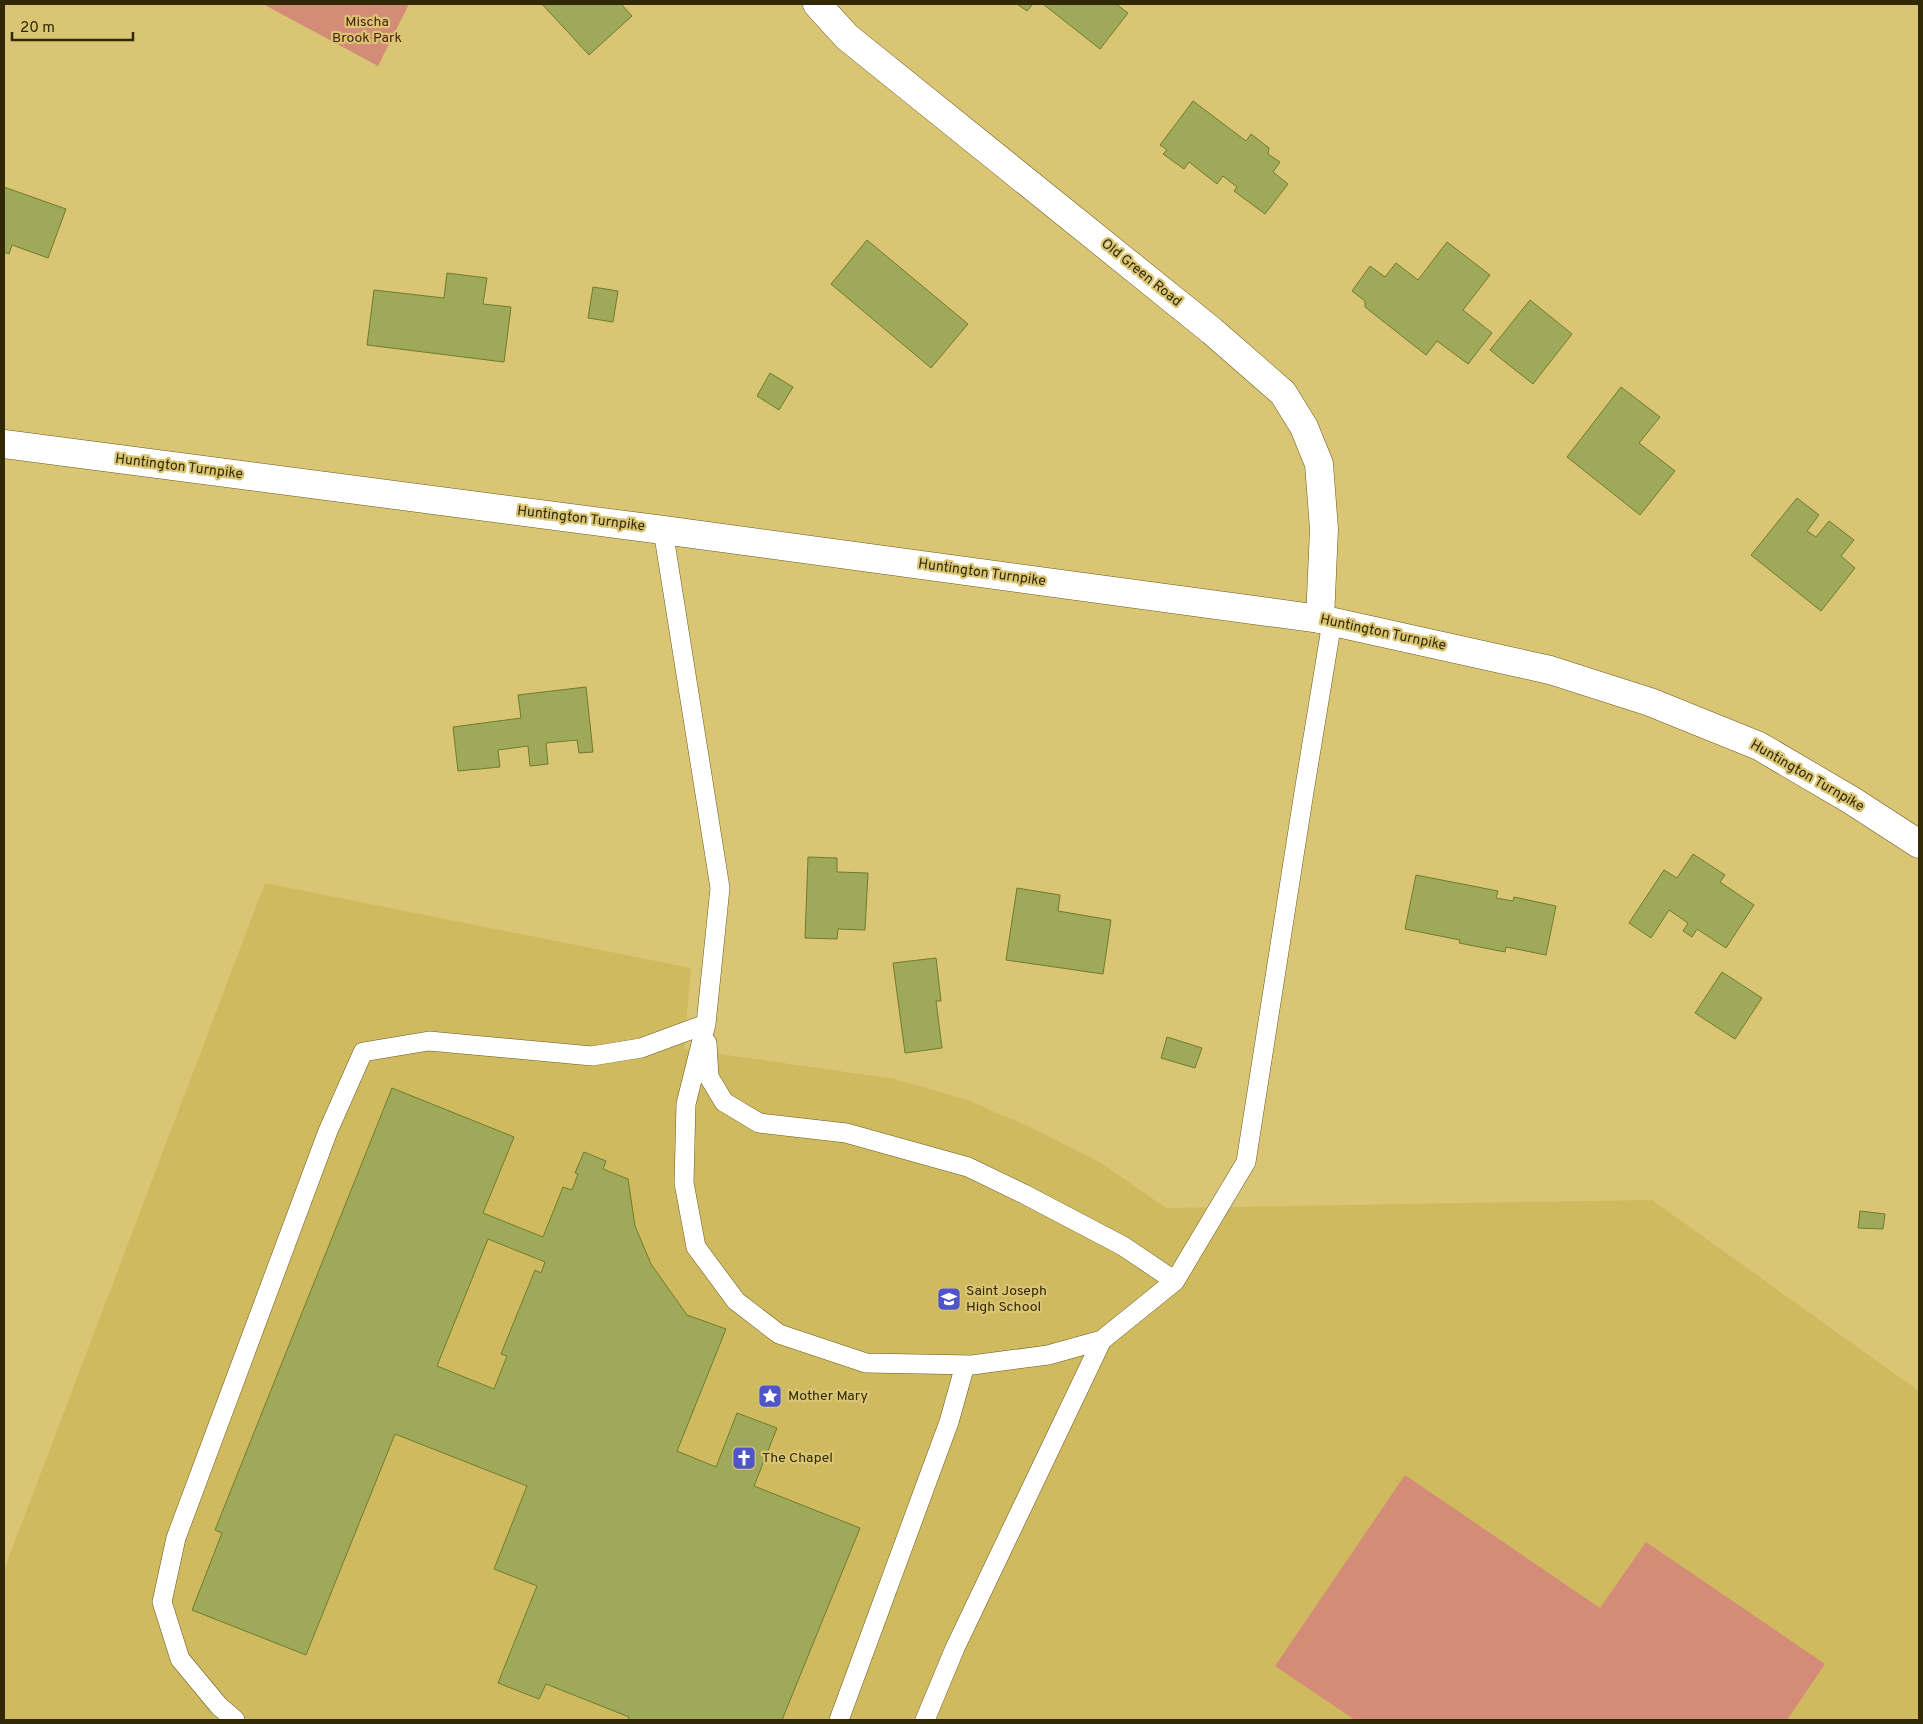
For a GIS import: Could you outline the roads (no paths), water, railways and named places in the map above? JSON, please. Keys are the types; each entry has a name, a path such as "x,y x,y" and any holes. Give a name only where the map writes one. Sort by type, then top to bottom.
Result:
{"main road":[{"name":"Old Green Road","path":"817,4 847,36 1212,331 1284,393 1304,426 1319,464 1324,529 1326,621"},
{"name":"Huntington Turnpike","path":"4,444 663,530 1326,621 1550,670 1650,702 1759,746 1851,800 1919,844"}],"lane":[{"path":"663,530 720,888 706,1024 686,1104 684,1183 696,1247 736,1301 779,1334 866,1363 965,1365 1048,1355 1102,1340 1174,1280 1246,1162 1300,811 1326,621"},
{"path":"706,1024 709,1077 724,1102 759,1123 846,1133 968,1167 1123,1246 1174,1280"},
{"path":"235,1720 218,1706 180,1659 162,1602 176,1538 328,1131 363,1052 429,1041 592,1056 641,1048 706,1024"},
{"path":"926,1720 955,1648 1102,1340"},
{"path":"839,1720 949,1422 965,1365"}],"place":[{"name":"Saint Joseph High School","path":"949,1299"},
{"name":"Mother Mary","path":"770,1396"},
{"name":"The Chapel","path":"744,1458"}],"park label":[{"name":"Mischa Brook Park","path":"367,30"}]}
